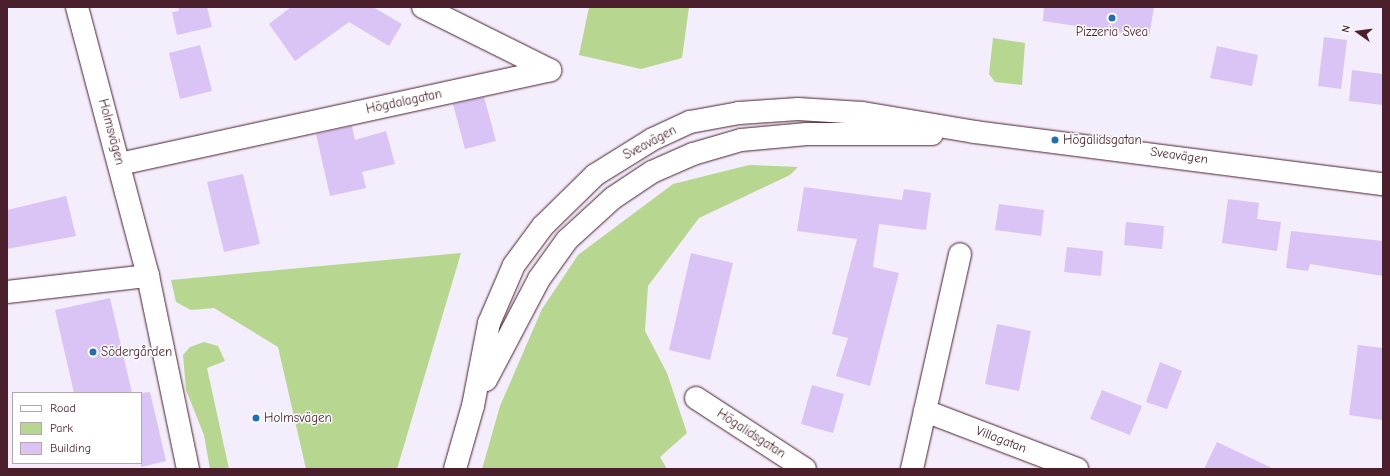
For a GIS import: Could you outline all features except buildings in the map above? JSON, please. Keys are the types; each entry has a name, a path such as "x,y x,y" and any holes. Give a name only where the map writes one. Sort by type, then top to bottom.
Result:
{"main road":[{"name":"Holmsvägen","path":"77,7 120,164 148,276 188,469"},
{"name":"Högdalagatan","path":"120,164 550,70 423,7"},
{"name":"Sveavägen","path":"455,469 473,406 489,323 514,265 543,226 595,175 653,139 690,122 739,113 798,109 862,112 975,132 1383,184"},
{"name":"Sveavägen","path":"473,406 539,279 567,240 613,198 652,172 693,154 741,140 807,134 975,132"},
{"path":"912,469 960,254"},
{"path":"7,292 148,276"},
{"name":"Högalidsgatan","path":"696,398 805,469"},
{"name":"Villagatan","path":"925,411 1077,469"}],"green space":[{"path":"589,7 689,7 682,58 641,69 579,55"},
{"path":"993,38 1025,43 1022,85 995,82 989,74"},
{"path":"749,165 798,167 790,175 699,218 648,286 645,331 667,373 687,433 660,457 667,469 482,469 500,406 542,309 578,255 673,184"},
{"path":"461,253 397,469 306,469 278,347 214,308 191,310 176,302 171,280"},
{"path":"204,342 218,346 225,361 207,368 229,469 210,469 204,435 186,390 183,355 190,347"}],"place":[{"name":"Pizzeria Svea","path":"1112,18"},
{"name":"Högalidsgatan","path":"1055,140"},
{"name":"Södergården","path":"93,352"},
{"name":"Holmsvägen","path":"256,418"}]}
